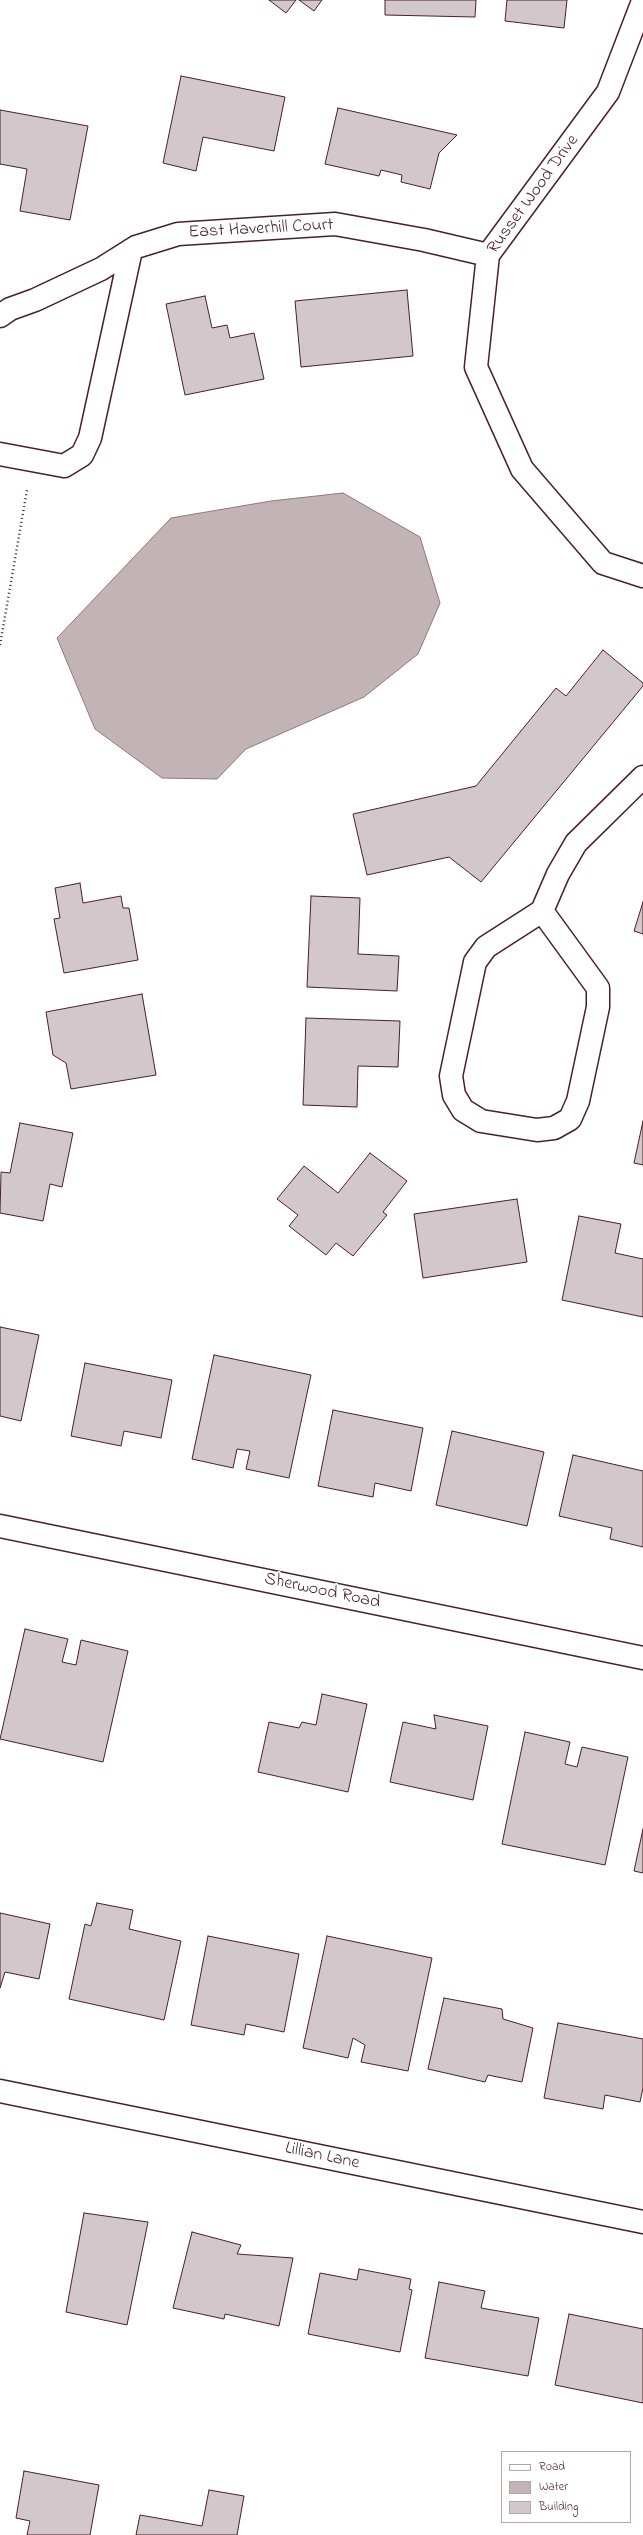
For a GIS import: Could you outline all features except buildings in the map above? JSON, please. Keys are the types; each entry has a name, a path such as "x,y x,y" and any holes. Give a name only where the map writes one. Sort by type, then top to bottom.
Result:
{"street":[{"name":"Russet Wood Drive","path":"643,1 608,92 488,255 476,367 522,469 603,563 643,576"},
{"name":"East Haverhill Court","path":"0,316 10,309 35,300 101,269 136,247 178,234 335,224 424,240 488,255"},
{"path":"0,454 64,466 82,455 90,438 131,250"},
{"path":"542,911 598,988 598,1007 578,1101 570,1119 554,1128 537,1130 481,1121 463,1110 454,1095 451,1076 475,962 486,947 542,911 558,874 576,844 643,777"},
{"name":"Sherwood Road","path":"0,1526 643,1658"},
{"name":"Lillian Lane","path":"0,2091 643,2222"}],"path":[{"path":"0,645 32,460"}],"water":[{"path":"343,493 420,537 440,603 418,654 364,697 246,749 217,779 162,778 95,729 57,638 171,518 271,501"}]}
